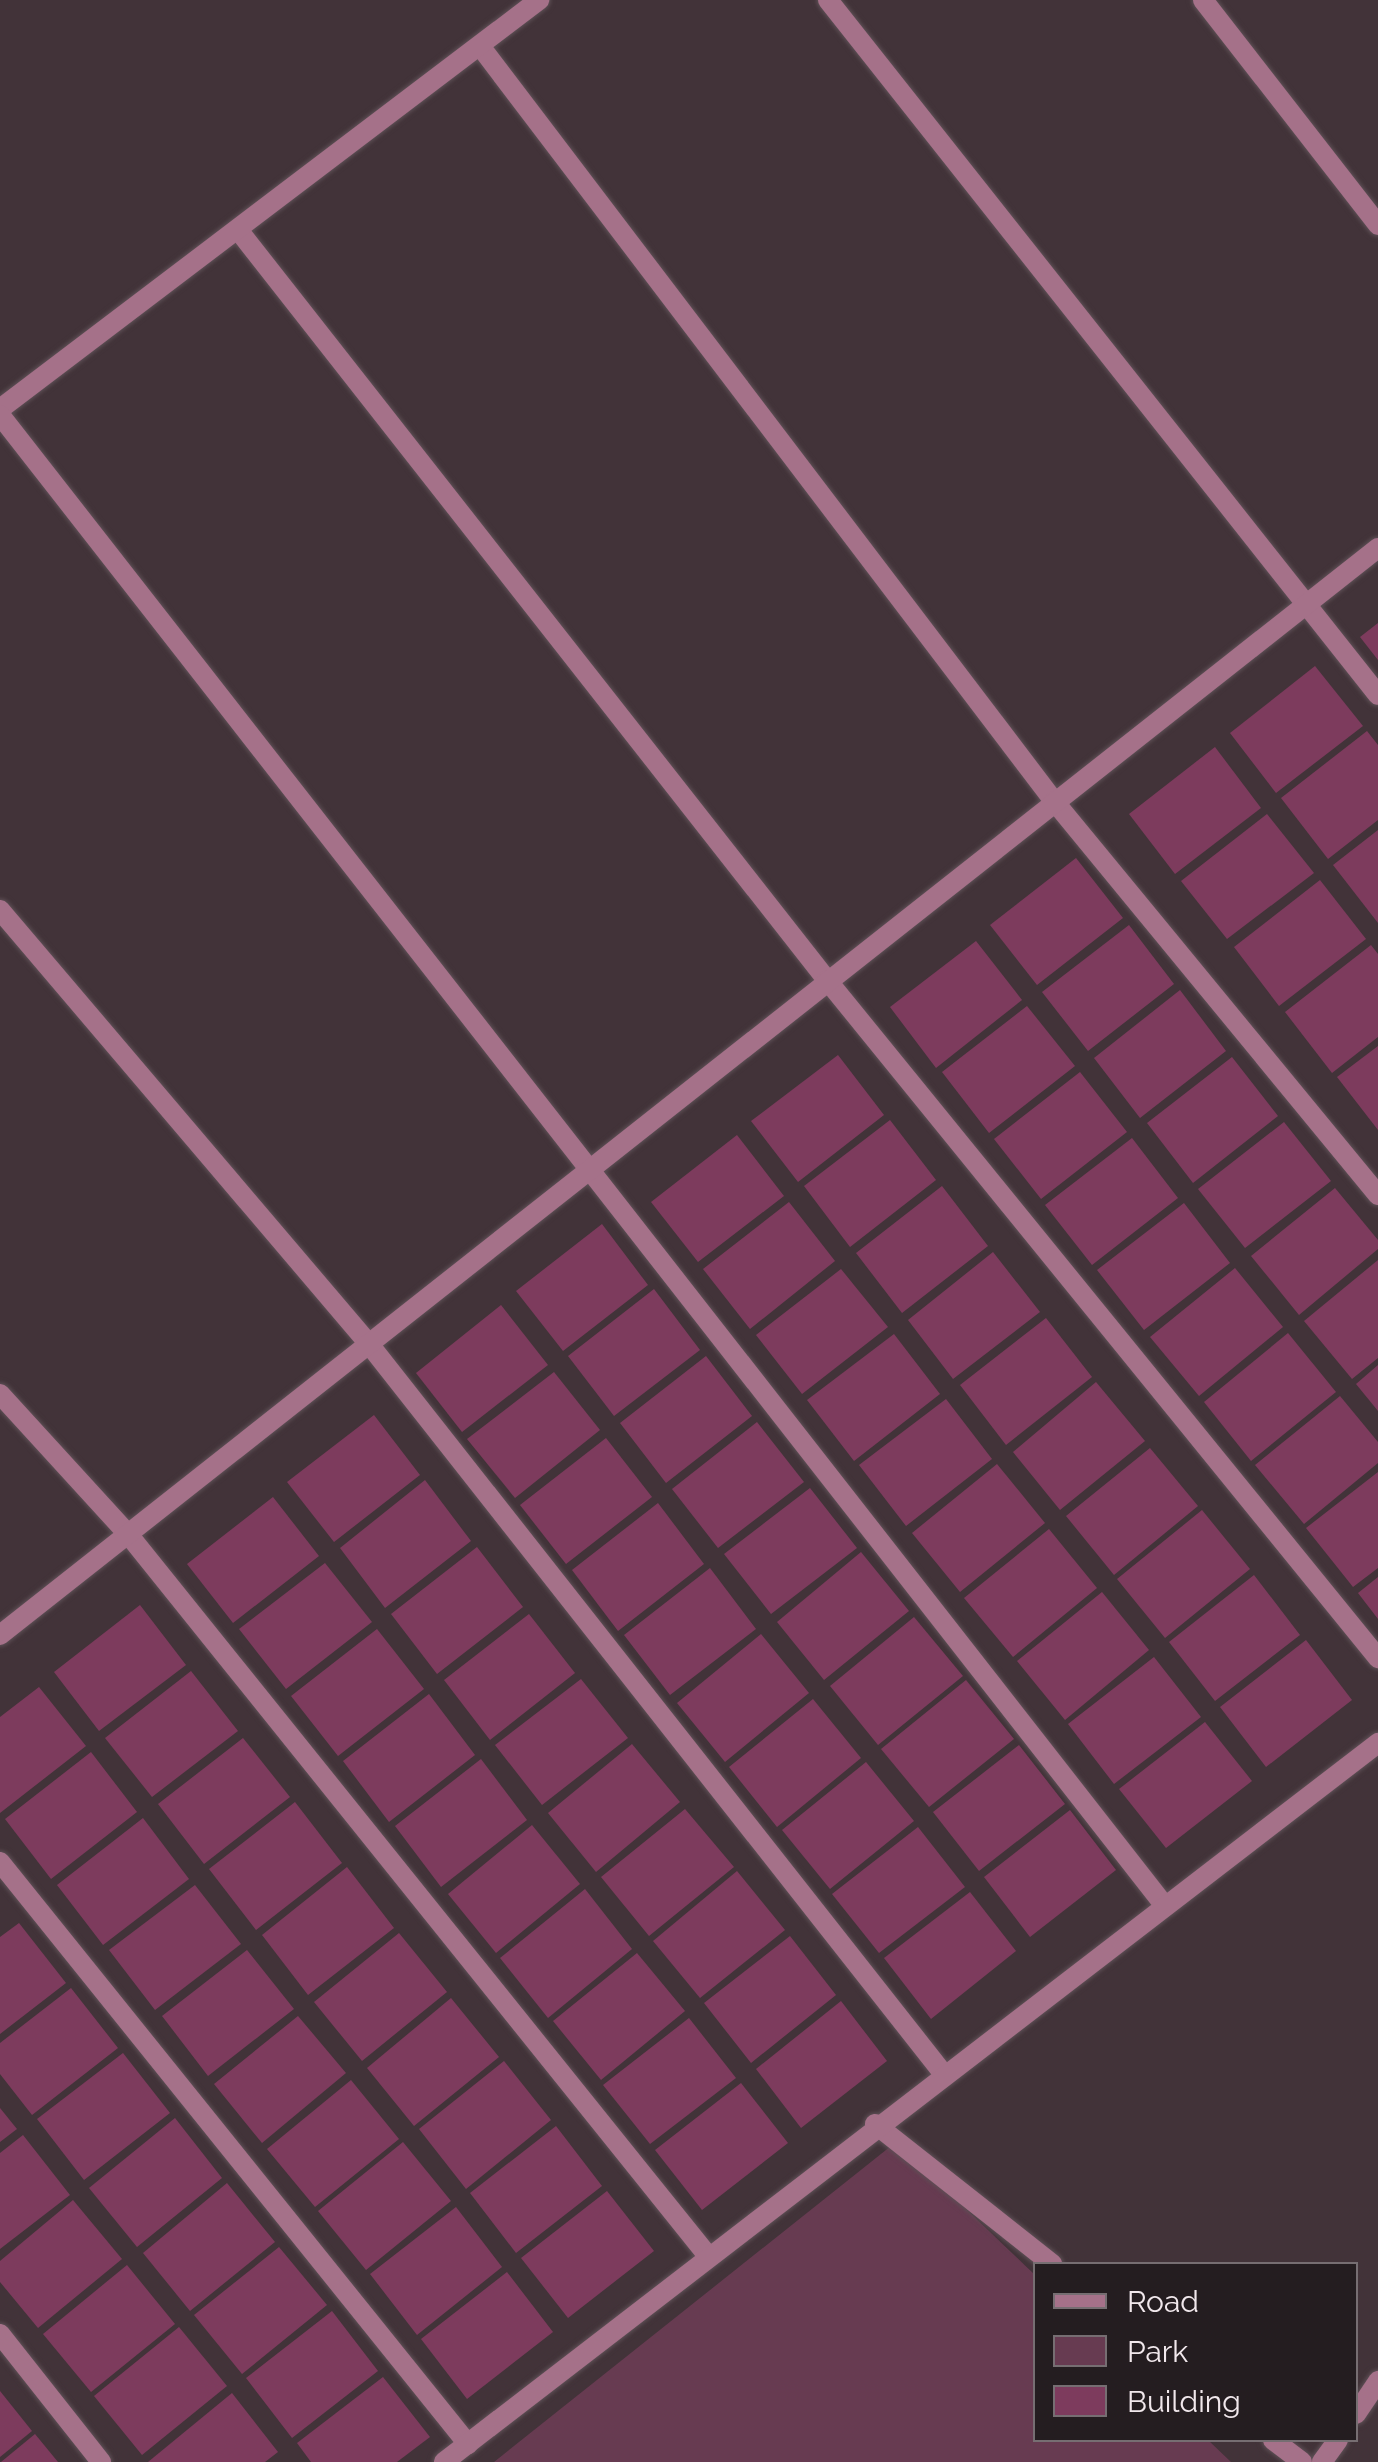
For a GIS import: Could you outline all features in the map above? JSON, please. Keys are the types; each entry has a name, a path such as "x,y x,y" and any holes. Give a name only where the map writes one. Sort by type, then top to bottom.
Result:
{"street":[{"path":"539,0 0,412 1164,1905"},
{"path":"828,0 1378,695"},
{"path":"1203,0 1378,225"},
{"path":"480,46 1054,801 1378,1195"},
{"path":"238,231 827,980 1378,1658"},
{"path":"0,1635 1378,548"},
{"path":"0,910 369,1344 942,2072"},
{"path":"0,1394 128,1534 708,2256"},
{"path":"444,2462 942,2072 1378,1743"},
{"path":"0,1862 468,2444"},
{"path":"875,2124 1049,2262"},
{"path":"0,2334 101,2462"},
{"path":"1358,2411 1378,2381"},
{"path":"1276,2442 1302,2462"}],"green space":[{"path":"896,2142 1033,2273 1033,2442 1210,2442 1231,2462 494,2462"}],"building":[{"path":"1378,623 1378,660 1360,637"},
{"path":"1315,666 1363,726 1276,793 1230,733"},
{"path":"1367,731 1378,745 1378,820 1328,859 1281,798"},
{"path":"1215,747 1261,808 1175,874 1129,814"},
{"path":"1267,814 1314,873 1227,939 1181,881"},
{"path":"1378,830 1378,923 1333,865"},
{"path":"1076,858 1123,918 1037,985 990,925"},
{"path":"1320,880 1366,939 1279,1006 1234,947"},
{"path":"1129,925 1174,984 1088,1051 1042,992"},
{"path":"976,941 1022,1000 936,1068 890,1007"},
{"path":"1371,945 1378,954 1378,1037 1332,1073 1285,1012"},
{"path":"1180,990 1226,1051 1140,1118 1094,1058"},
{"path":"1027,1006 1075,1066 989,1133 942,1072"},
{"path":"1378,1046 1378,1130 1337,1077"},
{"path":"838,1055 884,1115 798,1182 751,1121"},
{"path":"1232,1057 1278,1116 1193,1183 1147,1123"},
{"path":"1080,1072 1127,1132 1041,1199 994,1139"},
{"path":"890,1120 936,1180 850,1247 804,1186"},
{"path":"1284,1122 1331,1181 1245,1248 1198,1189"},
{"path":"737,1135 784,1196 698,1262 651,1202"},
{"path":"1132,1138 1178,1198 1092,1265 1045,1205"},
{"path":"942,1186 988,1246 902,1313 856,1253"},
{"path":"1335,1188 1378,1240 1378,1249 1299,1315 1251,1256"},
{"path":"789,1202 835,1261 750,1329 703,1269"},
{"path":"1184,1203 1230,1263 1144,1330 1097,1270"},
{"path":"602,1224 648,1285 563,1351 516,1291"},
{"path":"993,1252 1040,1312 953,1379 908,1320"},
{"path":"1378,1260 1378,1358 1352,1379 1304,1321"},
{"path":"1235,1268 1283,1327 1199,1396 1150,1337"},
{"path":"841,1269 888,1327 802,1394 756,1335"},
{"path":"654,1289 700,1350 614,1416 568,1356"},
{"path":"501,1305 548,1365 462,1432 416,1373"},
{"path":"1046,1318 1092,1377 1006,1445 960,1385"},
{"path":"1288,1333 1336,1392 1251,1461 1204,1402"},
{"path":"894,1334 940,1394 854,1461 807,1400"},
{"path":"706,1356 752,1416 666,1483 620,1423"},
{"path":"1378,1365 1378,1411 1356,1384"},
{"path":"554,1372 600,1430 515,1498 467,1439"},
{"path":"1096,1382 1145,1441 1060,1510 1013,1452"},
{"path":"1340,1396 1378,1442 1378,1463 1304,1524 1255,1465"},
{"path":"946,1399 992,1459 906,1526 859,1465"},
{"path":"374,1415 420,1475 334,1542 287,1482"},
{"path":"757,1422 804,1482 718,1548 672,1489"},
{"path":"606,1438 652,1497 566,1564 520,1505"},
{"path":"1150,1448 1198,1506 1114,1575 1066,1516"},
{"path":"997,1464 1045,1523 960,1592 912,1533"},
{"path":"1378,1472 1378,1568 1353,1587 1306,1528"},
{"path":"425,1480 471,1541 385,1608 340,1548"},
{"path":"810,1488 857,1548 771,1614 724,1554"},
{"path":"273,1497 319,1556 233,1623 187,1564"},
{"path":"658,1503 704,1564 618,1631 572,1570"},
{"path":"1202,1510 1250,1569 1165,1638 1117,1579"},
{"path":"1049,1529 1097,1588 1013,1657 964,1598"},
{"path":"477,1547 523,1607 437,1674 391,1614"},
{"path":"861,1552 909,1611 824,1680 777,1622"},
{"path":"325,1563 372,1622 286,1689 239,1629"},
{"path":"710,1568 756,1629 670,1695 624,1635"},
{"path":"1254,1575 1300,1635 1215,1701 1169,1642"},
{"path":"1378,1577 1378,1619 1358,1593"},
{"path":"1102,1592 1149,1650 1065,1720 1017,1661"},
{"path":"140,1605 186,1665 99,1731 54,1672"},
{"path":"529,1614 575,1673 490,1740 444,1680"},
{"path":"914,1617 963,1676 878,1745 830,1686"},
{"path":"377,1629 424,1689 338,1756 291,1696"},
{"path":"761,1634 809,1693 725,1762 677,1703"},
{"path":"1306,1640 1352,1700 1266,1767 1220,1707"},
{"path":"1154,1657 1201,1717 1114,1784 1068,1724"},
{"path":"191,1671 238,1731 152,1797 105,1738"},
{"path":"581,1679 628,1738 542,1805 495,1745"},
{"path":"966,1680 1014,1739 929,1807 881,1749"},
{"path":"39,1687 86,1746 0,1813 0,1717"},
{"path":"429,1694 475,1755 389,1822 343,1761"},
{"path":"813,1699 861,1758 777,1827 729,1767"},
{"path":"1205,1722 1252,1781 1166,1848 1119,1789"},
{"path":"243,1738 290,1797 204,1864 158,1804"},
{"path":"632,1744 680,1802 596,1872 548,1813"},
{"path":"1019,1745 1065,1804 979,1871 933,1812"},
{"path":"91,1752 137,1812 51,1879 5,1819"},
{"path":"481,1759 527,1820 441,1887 395,1826"},
{"path":"866,1762 914,1821 830,1889 782,1830"},
{"path":"295,1802 342,1863 256,1930 209,1869"},
{"path":"685,1809 734,1867 649,1936 601,1877"},
{"path":"1070,1810 1116,1870 1030,1937 984,1877"},
{"path":"143,1818 189,1879 103,1945 57,1885"},
{"path":"532,1825 580,1884 496,1953 448,1894"},
{"path":"918,1827 965,1887 879,1953 832,1894"},
{"path":"347,1867 394,1928 308,1995 262,1935"},
{"path":"737,1871 785,1930 700,1998 653,1941"},
{"path":"195,1885 241,1944 155,2010 109,1950"},
{"path":"585,1889 632,1949 548,2018 500,1958"},
{"path":"970,1892 1016,1951 931,2019 884,1958"},
{"path":"19,1923 66,1983 0,2034 0,1937"},
{"path":"399,1933 447,1992 362,2061 314,2002"},
{"path":"790,1936 836,1995 751,2063 704,2003"},
{"path":"247,1950 294,2009 208,2076 162,2016"},
{"path":"637,1953 685,2011 601,2080 553,2021"},
{"path":"71,1988 118,2048 32,2115 0,2074 0,2043"},
{"path":"451,1998 499,2057 414,2126 367,2068"},
{"path":"841,2001 887,2061 801,2128 756,2069"},
{"path":"298,2016 346,2073 262,2143 214,2084"},
{"path":"689,2018 736,2078 650,2144 603,2085"},
{"path":"123,2053 170,2113 84,2180 37,2119"},
{"path":"504,2061 551,2120 466,2189 419,2129"},
{"path":"351,2080 399,2139 315,2207 267,2149"},
{"path":"741,2083 788,2143 702,2210 655,2150"},
{"path":"0,2108 17,2129 0,2142"},
{"path":"175,2118 222,2178 137,2247 89,2188"},
{"path":"556,2126 602,2186 516,2253 470,2193"},
{"path":"23,2135 70,2195 0,2249 0,2153"},
{"path":"403,2142 451,2201 366,2270 318,2211"},
{"path":"227,2183 275,2242 190,2311 143,2253"},
{"path":"607,2191 654,2251 568,2318 521,2258"},
{"path":"73,2200 122,2259 38,2328 0,2282 0,2261"},
{"path":"456,2207 502,2267 417,2335 370,2274"},
{"path":"279,2247 327,2305 242,2374 194,2315"},
{"path":"127,2265 175,2324 91,2392 43,2334"},
{"path":"507,2272 553,2332 467,2399 421,2339"},
{"path":"332,2311 378,2371 292,2438 246,2378"},
{"path":"179,2327 227,2386 142,2455 94,2396"},
{"path":"383,2377 430,2437 397,2462 311,2462 297,2443"},
{"path":"0,2391 32,2431 0,2457"},
{"path":"232,2393 278,2452 265,2462 148,2462"},
{"path":"35,2434 58,2462 1,2462"}]}
